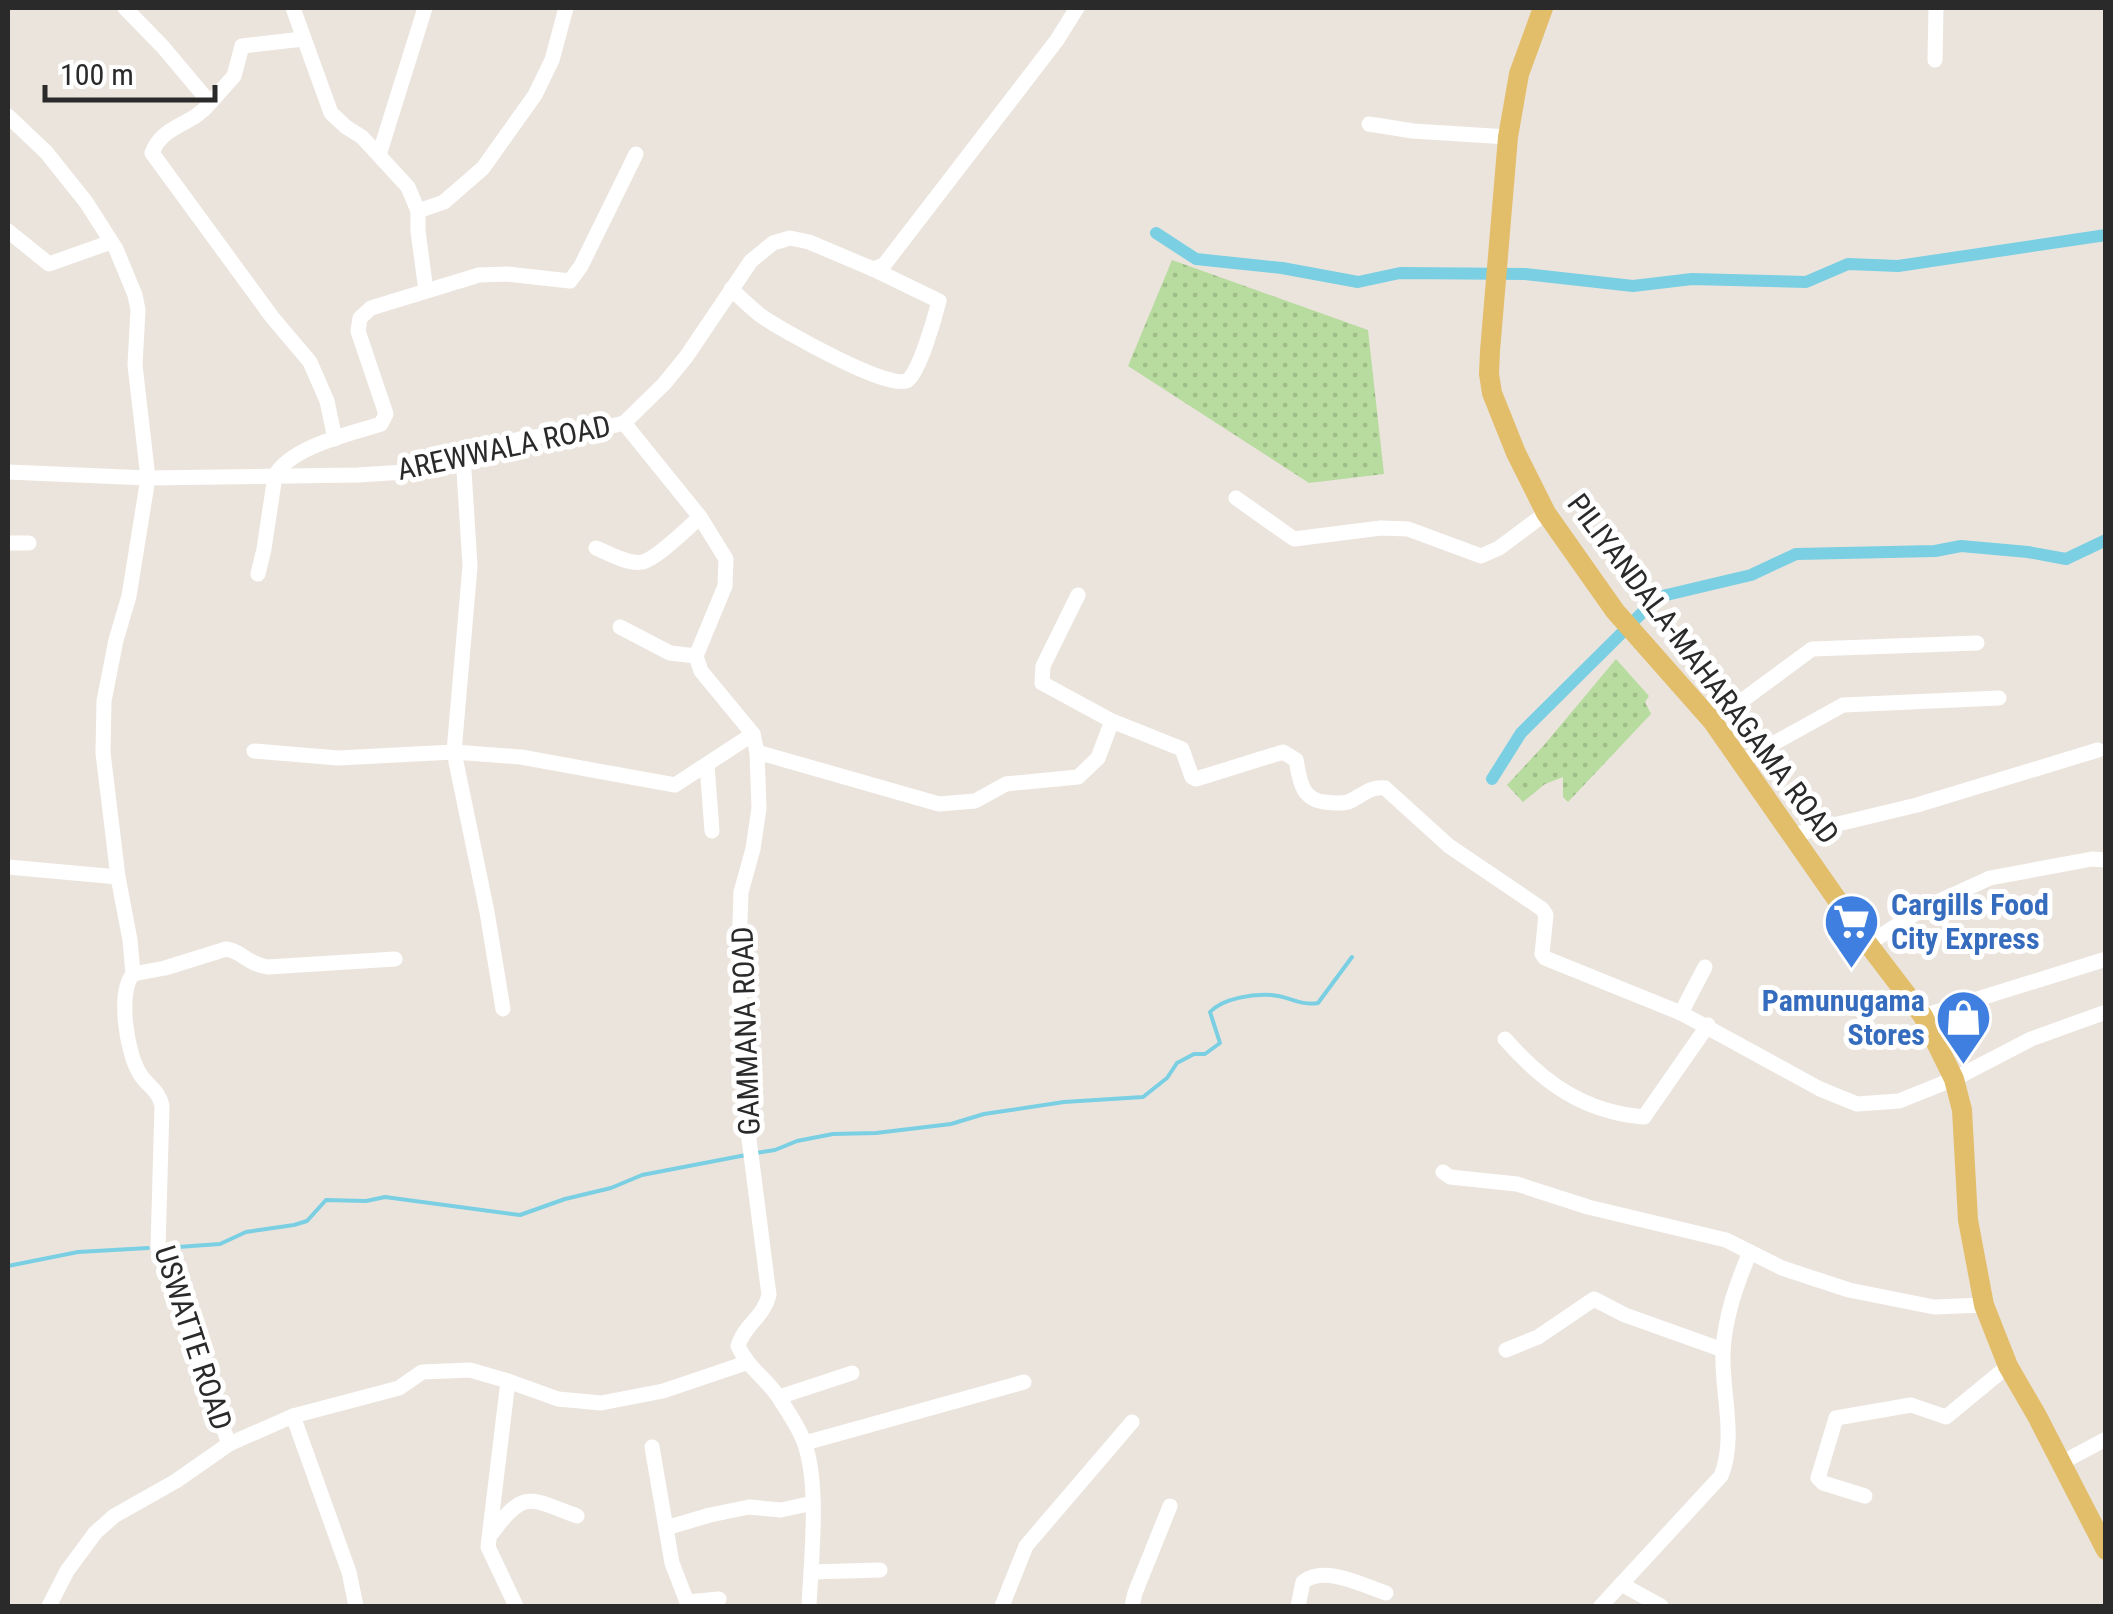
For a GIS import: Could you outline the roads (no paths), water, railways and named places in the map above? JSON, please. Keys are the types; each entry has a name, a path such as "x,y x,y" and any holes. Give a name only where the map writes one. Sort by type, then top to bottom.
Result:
{"main road":[{"name":"PILIYANDALA-MAHARAGAMA ROAD","path":"1543,8 1519,74 1508,137 1489,374 1492,392 1546,513 1629,626 1742,761 1868,944 1923,1016 1954,1079 1962,1110 1968,1220 1984,1305 2008,1366 2102,1536"}],"street":[{"path":"125,8 164,46 210,103"},
{"path":"292,8 331,113 362,136 408,187 418,210 426,291"},
{"path":"379,156 425,8"},
{"path":"418,210 444,202 483,168 535,95 552,60 566,8"},
{"path":"873,269 884,265 1057,40 1077,8"},
{"path":"1935,60 1936,8"},
{"path":"304,40 242,46 234,76 203,112 157,139 152,154 272,318 310,362 327,401 335,438"},
{"name":"USWATTE ROAD","path":"8,116 86,202 111,242 138,310 134,365 148,478 130,596 116,640 104,701 103,754 130,940 133,974 123,998 131,1054 140,1075 160,1094 162,1106 158,1248 228,1444"},
{"path":"1369,124 1508,137"},
{"path":"258,574 280,467 293,456 380,424 386,414 358,332 360,318 371,308 479,275 507,274 570,282 582,266 636,154"},
{"path":"8,231 49,264 111,242"},
{"name":"AREWWALA ROAD","path":"8,472 148,478 405,472 520,438 624,423 686,357 731,289 758,254 773,243 790,238 809,242 939,300 922,355 908,380 902,383 829,355 761,315 731,289"},
{"path":"620,627 670,653 696,656 725,586 726,559 700,517 624,423"},
{"path":"463,455 470,566 454,752 488,912 503,1009"},
{"path":"1236,498 1294,539 1381,528 1408,529 1482,556 1546,513"},
{"path":"596,548 642,562 700,517"},
{"path":"8,543 29,543"},
{"path":"1078,595 1043,666 1042,683 1112,721 1182,749 1196,779 1282,752 1296,760 1301,786 1318,802 1344,804 1375,787 1385,788 1449,846 1542,909 1546,915 1542,954 1545,958 1681,1012 1857,1104 1898,1100 1954,1079 2031,1039 2106,1012"},
{"path":"1712,722 1812,649 1976,642"},
{"name":"GAMMANA ROAD","path":"696,656 701,671 753,734 757,752 759,808 742,892 738,980 751,1154 769,1295 766,1306 740,1337 738,1346 746,1363"},
{"path":"1742,761 1843,705 2000,698"},
{"path":"757,752 939,804 975,801 1006,784 1078,777 1098,758 1112,721"},
{"path":"254,751 338,758 454,752 520,757 675,785 753,734"},
{"path":"1792,836 1917,805 2098,750"},
{"path":"707,765 712,831"},
{"path":"1868,944 1924,908 1990,878 2092,859 2106,860"},
{"path":"8,867 118,878"},
{"path":"133,974 226,949 258,966 268,967 394,959"},
{"path":"1923,1016 2103,960"},
{"path":"1681,1012 1705,966"},
{"path":"1505,1039 1528,1065 1576,1101 1644,1117 1708,1026"},
{"path":"1443,1172 1450,1177 1516,1184 1588,1207 1726,1240 1782,1268 1848,1290 1934,1307 1984,1305"},
{"path":"1601,1606 1721,1476 1726,1465 1723,1350 1734,1289 1750,1252"},
{"path":"1506,1350 1538,1337 1594,1299 1625,1315 1723,1350"},
{"path":"49,1606 67,1571 114,1516 176,1481 228,1444 293,1416 399,1388 422,1372 470,1370 558,1399 601,1402 663,1391 746,1363 779,1397 805,1443 813,1504 809,1606"},
{"path":"1865,1496 1818,1478 1836,1418 1910,1404 1946,1418 2008,1366"},
{"path":"779,1397 852,1374"},
{"path":"508,1380 488,1547 516,1606"},
{"path":"805,1443 1024,1382"},
{"path":"293,1416 348,1572 356,1606"},
{"path":"1002,1606 1026,1546 1132,1422"},
{"path":"2061,1463 2106,1439"},
{"path":"652,1447 672,1564 686,1602 719,1599"},
{"path":"489,1536 514,1506 525,1500 577,1516"},
{"path":"666,1528 749,1507 781,1510 813,1504"},
{"path":"1132,1606 1170,1506"},
{"path":"810,1572 880,1570"},
{"path":"1298,1606 1303,1582 1310,1576 1335,1576 1386,1593"},
{"path":"1621,1584 1661,1606"}],"waterway":[{"path":"1156,233 1196,259 1282,268 1358,282 1400,273 1525,274 1633,286 1692,279 1806,282 1848,264 1898,266 2106,235"},
{"path":"1492,779 1521,733 1658,597 1751,575 1796,554 1935,551 1961,546 2066,559 2106,540"},
{"path":"756,1153 833,1134 951,1124 984,1114 1064,1102 1143,1097 1167,1078 1177,1063 1194,1054 1205,1054 1220,1043 1210,1012 1216,1007 1239,998 1264,995 1318,1003 1352,957"},
{"path":"164,1248 220,1244 246,1232 294,1225 307,1221 326,1200 366,1201 385,1197 520,1215 642,1175 746,1155"},
{"path":"8,1266 78,1252 148,1248"}],"place":[{"name":"Cargills Food City Express","path":"1852,971"},
{"name":"Pamunugama Stores","path":"1964,1067"}]}
